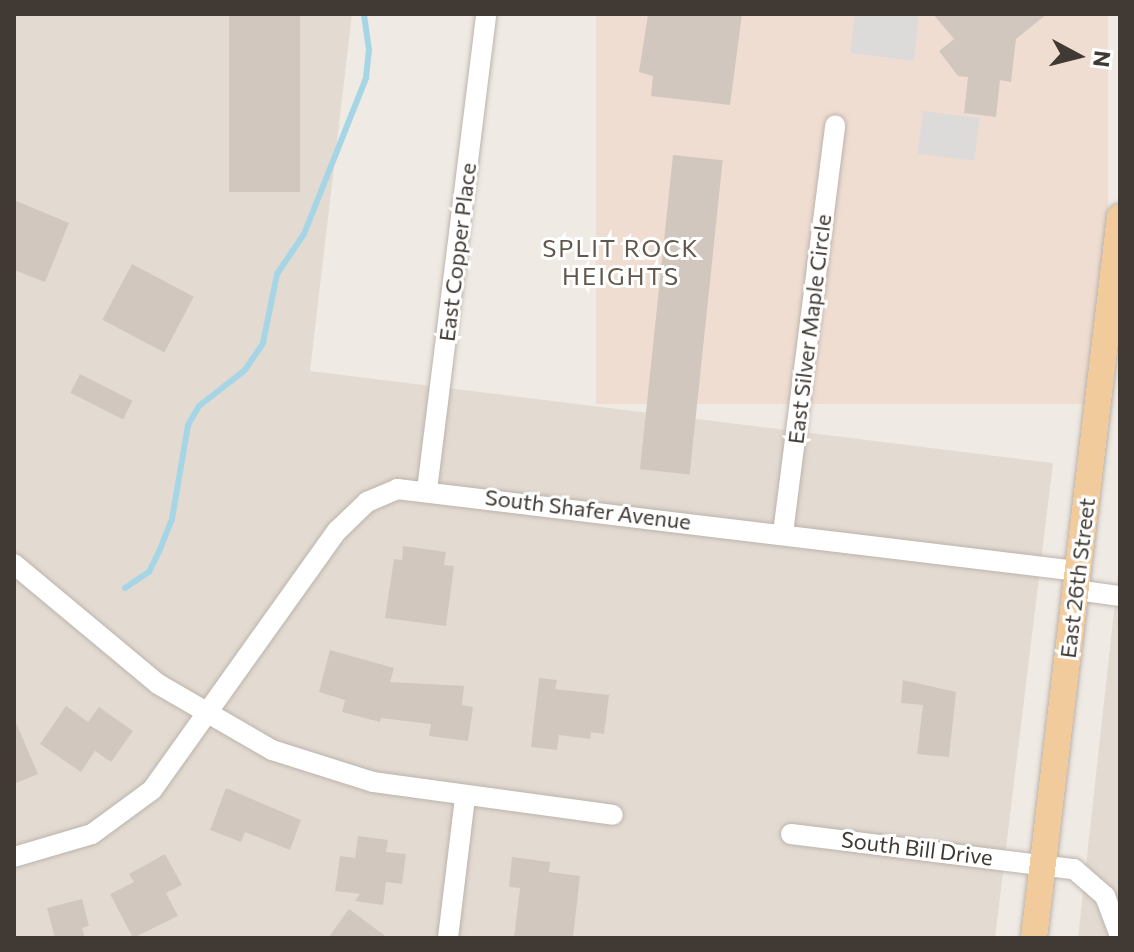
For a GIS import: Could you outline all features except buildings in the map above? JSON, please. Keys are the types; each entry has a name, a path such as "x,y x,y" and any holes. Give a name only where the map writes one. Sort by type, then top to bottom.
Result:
{"main road":[{"name":"East 26th Street","path":"1034,938 1120,217"}],"street":[{"name":"East Copper Place","path":"427,490 486,14"},
{"name":"East Silver Maple Circle","path":"783,533 835,125"},
{"name":"South Shafer Avenue","path":"14,857 82,838 131,810 152,790 353,514 381,494 427,490 783,533 1077,580 1120,596"},
{"path":"14,564 147,676 206,716 328,770 465,797 613,815"},
{"path":"448,938 465,797"},
{"name":"South Bill Drive","path":"791,834 1074,869 1091,880 1105,896 1120,936"}],"shaded area":[{"path":"14,14 352,14 310,371 1053,463 995,938 14,938"},
{"path":"596,14 1108,14 1108,404 596,404"},
{"path":"855,14 919,14 914,61 850,53"},
{"path":"923,111 980,118 974,161 918,154"},
{"path":"1120,557 1120,938 1078,938"}],"waterway":[{"path":"125,588 149,572 172,519 188,425 199,406 245,370 263,343 277,274 304,234 366,78 369,50 364,14"}],"district":[{"name":"SPLIT ROCK HEIGHTS","path":"621,262"}]}
